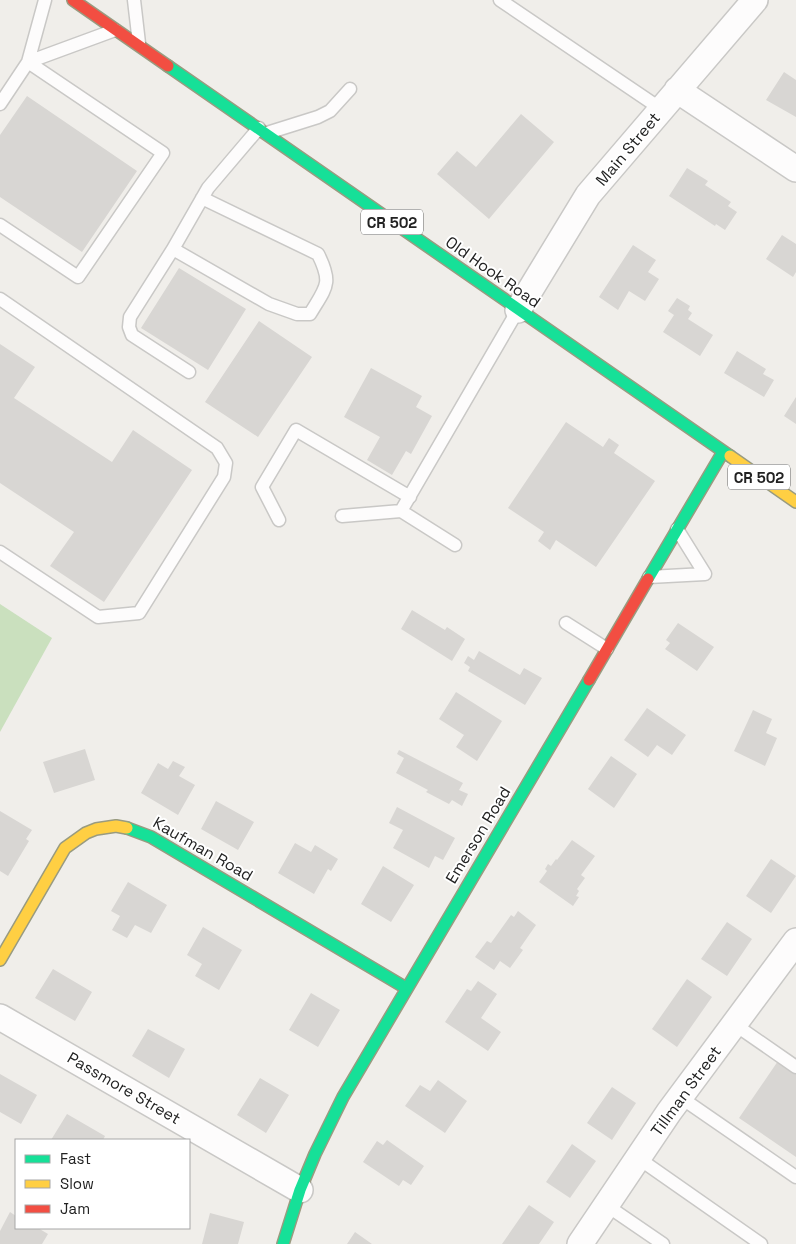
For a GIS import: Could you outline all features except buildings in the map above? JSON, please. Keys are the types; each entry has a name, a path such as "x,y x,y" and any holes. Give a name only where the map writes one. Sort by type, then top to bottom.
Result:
{"street":[{"name":"Old Hook Road","path":"73,0 796,502"},
{"name":"Main Street","path":"518,310 588,195 755,0"},
{"path":"669,100 796,170"},
{"name":"Emerson Road","path":"283,1244 300,1190 343,1097 723,452"},
{"name":"Kaufman Road","path":"0,960 65,848 79,836 99,827 117,826 134,828 151,837 406,988"},
{"name":"Tillman Street","path":"580,1244 680,1097 796,941"},
{"name":"Passmore Street","path":"0,1017 300,1190"}],"lane":[{"path":"0,104 28,62 45,0"},
{"path":"134,0 139,46"},
{"path":"500,0 669,100"},
{"path":"28,62 115,30"},
{"path":"0,225 78,277 163,153 28,62"},
{"path":"189,372 132,335 129,326 130,317 173,249 208,188 263,131 318,117 330,111 350,89"},
{"path":"173,249 269,304 297,314 310,314 328,284 326,270 318,254 202,198"},
{"path":"0,299 217,448 226,463 224,477 139,613 98,617 0,552"},
{"path":"402,511 518,310"},
{"path":"279,520 262,487 296,430 410,497"},
{"path":"342,516 402,511 455,545"},
{"path":"649,577 705,574 677,529"},
{"path":"566,623 607,648"},
{"path":"734,1024 796,1067"},
{"path":"680,1097 796,1177"},
{"path":"638,1158 760,1244"},
{"path":"606,1205 663,1244"}],"green space":[{"path":"0,604 52,638 0,732"}],"traffic: fast":[{"path":"168,66 730,456"},
{"path":"648,579 723,452"},
{"path":"283,1244 300,1190 343,1097 589,680"},
{"path":"127,828 151,837 406,988"}],"traffic: slow":[{"path":"730,456 796,502"},
{"path":"0,960 65,848 86,833 96,829 116,826 127,828"}],"traffic: jam":[{"path":"73,0 168,66"},
{"path":"589,680 648,579"}]}
